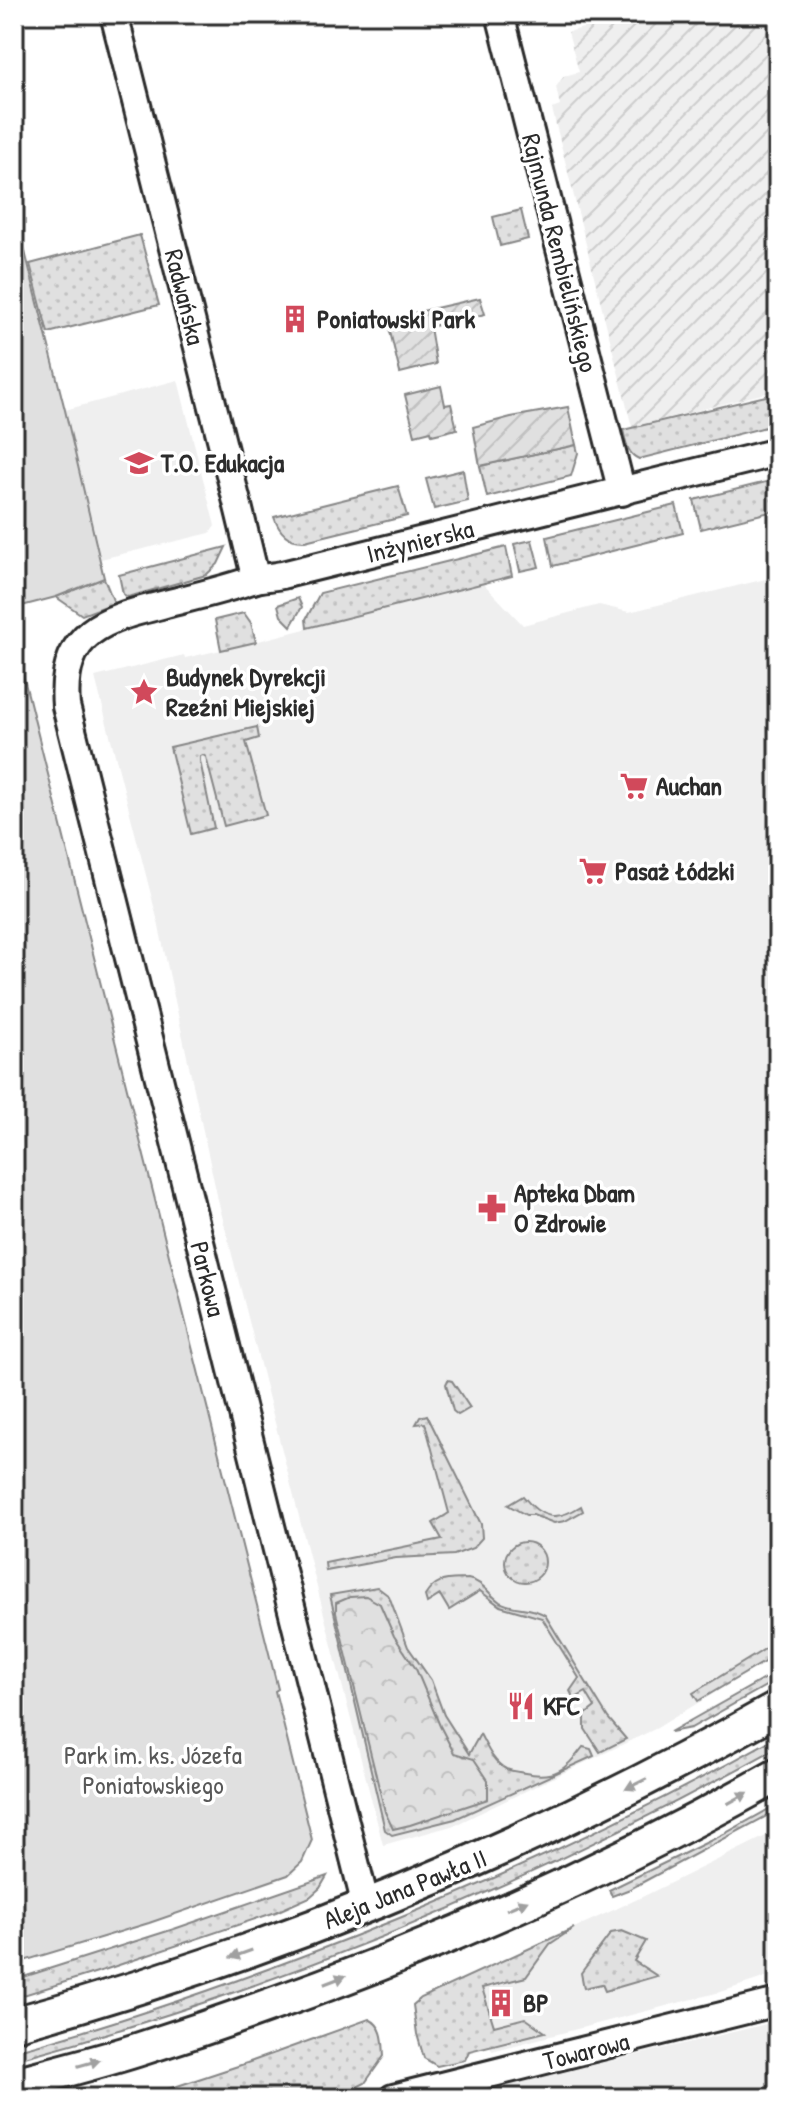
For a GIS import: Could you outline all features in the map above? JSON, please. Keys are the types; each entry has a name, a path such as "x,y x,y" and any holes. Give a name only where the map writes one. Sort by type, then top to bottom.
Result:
{"main road":[{"name":"Aleja Jana Pawła II","path":"14,2024 179,1975 284,1939 366,1906 528,1837 706,1749 778,1708"},
{"path":"14,2084 134,2051 210,2026 380,1963 568,1883 778,1775"}],"street":[{"name":"Radwańska","path":"114,14 239,510 254,572 253,580"},
{"name":"Rajmunda Rembielińskiego","path":"500,14 622,492"},
{"name":"Inżynierska","path":"75,651 89,634 111,619 253,580 778,452"},
{"name":"Parkowa","path":"75,651 66,673 66,706 366,1906"},
{"name":"Towarowa","path":"393,2098 778,2002"}],"shaded area":[{"path":"636,14 778,14 778,390 632,427 552,109 560,106 556,87 564,76 579,72 568,32"},
{"name":"T.O. Edukacja","path":"178,380 215,526 210,533 101,559 65,410"},
{"path":"778,576 778,1654 657,1728 455,1825 383,1845 218,1200 158,922 95,677 184,655 185,658 239,646 483,583 523,625 599,605 629,612"},
{"path":"778,1830 778,1973 724,1991 492,2051 468,1976 640,1898"},
{"path":"778,2021 778,2098 455,2098 754,2027"}],"green space":[{"path":"14,208 104,578 56,597 14,608"},
{"path":"521,210 528,239 500,246 493,217"},
{"path":"140,235 159,305 48,333 30,264"},
{"path":"480,298 485,314 430,327 436,364 400,373 387,319"},
{"path":"441,386 445,405 451,404 457,429 432,435 431,431 415,435 405,395"},
{"path":"778,393 778,424 639,459 629,451 626,443 623,430"},
{"path":"568,407 576,445 480,466 473,427"},
{"path":"576,445 578,453 571,476 487,497 480,466"},
{"path":"463,470 468,501 434,509 426,479"},
{"path":"778,479 778,510 701,529 694,500"},
{"path":"398,486 407,516 305,541 285,535 274,517"},
{"path":"676,505 683,533 553,566 547,537"},
{"path":"532,540 539,567 520,571 514,544"},
{"path":"226,547 218,564 206,575 128,597 123,594 119,575"},
{"path":"506,547 512,576 307,628 306,619 320,593"},
{"path":"104,578 114,603 82,615 56,597"},
{"path":"298,598 302,607 291,626 281,616 278,605"},
{"path":"244,613 251,623 256,642 221,650 215,620"},
{"name":"Park im. ks. Józefa Poniatowskiego","path":"14,656 19,659 278,1689 275,1691 312,1840 302,1862 288,1875 149,1923 14,1964"},
{"path":"257,727 259,738 246,742 266,815 224,826 203,755 200,761 214,828 191,834 170,747"},
{"path":"448,1380 452,1381 470,1408 458,1415 453,1411 446,1384"},
{"path":"427,1415 481,1524 482,1538 473,1548 454,1555 396,1558 326,1571 325,1563 442,1539 433,1523 449,1513 425,1423 416,1424 420,1417"},
{"path":"523,1496 536,1510 549,1516 564,1514 581,1506 583,1511 554,1523 526,1515 508,1505"},
{"path":"525,1542 539,1548 545,1562 539,1576 525,1582 511,1576 505,1562 511,1548"},
{"path":"468,1579 482,1585 500,1602 545,1615 608,1718 626,1739 600,1752 585,1729 585,1715 595,1707 586,1692 574,1699 570,1691 579,1678 542,1618 500,1606 480,1591 449,1610 440,1595 427,1603 425,1596 438,1583"},
{"path":"377,1587 389,1596 408,1647 431,1680 444,1715 469,1754 480,1734 491,1754 506,1769 535,1775 552,1773 565,1767 583,1747 591,1749 594,1756 455,1819 392,1835 385,1830 330,1595"},
{"path":"366,1596 380,1604 394,1636 416,1669 454,1753 474,1759 488,1780 488,1799 393,1829 385,1812 336,1613 336,1603 350,1597"},
{"path":"778,1641 778,1654 698,1701 693,1693"},
{"path":"778,1671 778,1679 691,1728 670,1732"},
{"path":"778,1736 778,1747 687,1796 500,1886 405,1927 212,2000 14,2060 14,2051 207,1991 446,1899 638,1811"},
{"path":"778,1804 778,1810 612,1896 609,1890"},
{"path":"327,1876 310,1897 276,1912 14,1998 14,1980"},
{"path":"574,1928 550,1944 526,1977 482,1988 494,2026 525,2018 545,2032 469,2051 465,2060 437,2066 424,2058 413,2005 421,1998"},
{"path":"622,1931 646,1941 634,1961 657,1976 605,1991 602,1984 584,1988 581,1973 611,1933"},
{"path":"369,2019 380,2030 384,2056 365,2083 335,2098 141,2098 247,2063"}],"place":[{"name":"Poniatowski Park","path":"295,319"},
{"name":"T.O. Edukacja","path":"139,463"},
{"name":"Budynek Dyrekcji Rzeźni Miejskiej","path":"144,692"},
{"name":"Auchan","path":"634,786"},
{"name":"Pasaż Łódzki","path":"593,871"},
{"name":"Apteka Dbam O Zdrowie","path":"492,1208"},
{"name":"KFC","path":"521,1706"},
{"name":"BP","path":"501,2003"}]}
